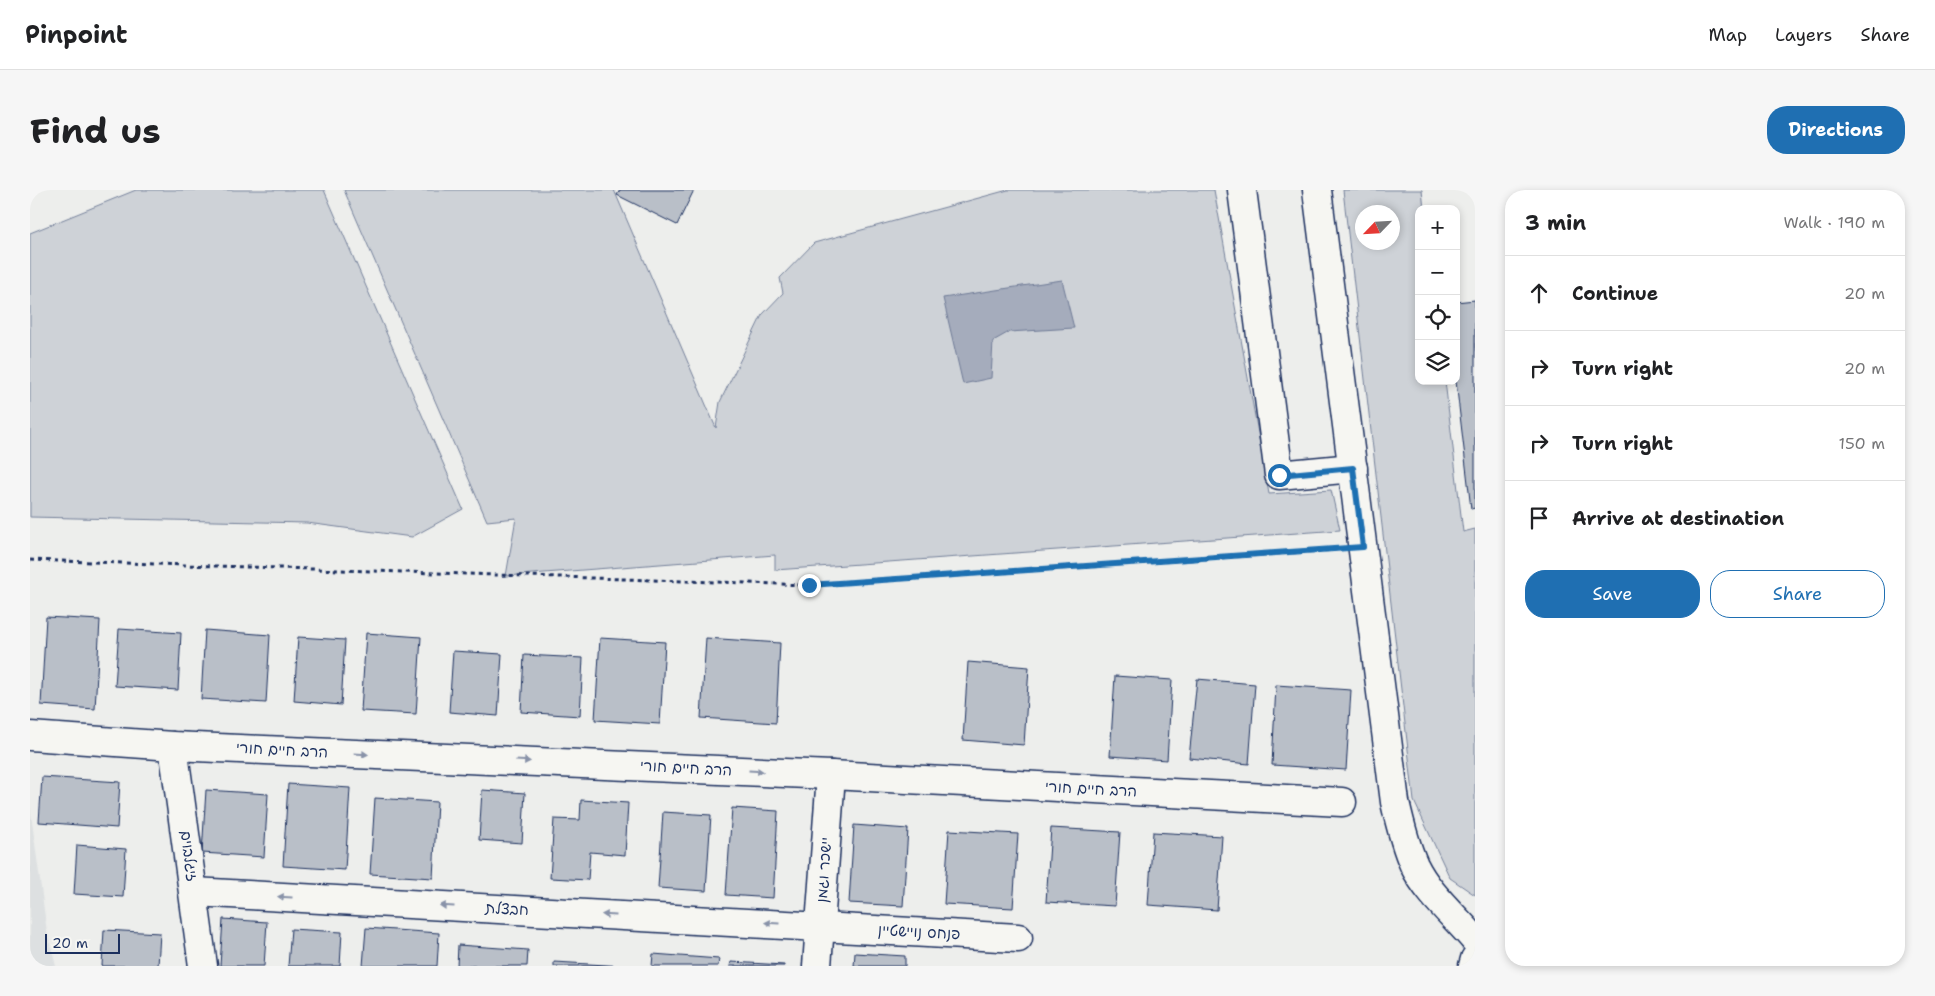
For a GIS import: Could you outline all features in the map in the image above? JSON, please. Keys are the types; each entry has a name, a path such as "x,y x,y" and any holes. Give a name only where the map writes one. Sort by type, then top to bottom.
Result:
{"street":[{"path":"1242,190 1279,475 1353,468"},
{"path":"1317,190 1395,802 1402,834 1415,866 1430,890 1475,940"},
{"name":"הרב חיים חורי","path":"30,736 172,746 831,775 1342,802"},
{"name":"זיגלבוים","path":"172,746 203,966"},
{"name":"יישכר וגמן","path":"817,966 831,775"},
{"name":"חבצלת","path":"194,892 820,926"},
{"name":"פנחס נויישטיין","path":"820,926 1018,938"},
{"path":"1473,966 1475,959"}],"path":[{"path":"30,560 809,585 1363,547"}],"shaded area":[{"path":"136,190 324,190 463,509 412,537 307,523 30,517 30,233"},
{"path":"344,190 614,190 716,428 720,402 762,315 783,293 780,278 814,243 1008,190 1214,190 1269,494 1331,490 1340,530 775,570 775,555 506,576 516,518 487,521"},
{"path":"1343,190 1422,190 1424,205 1415,205 1415,385 1445,385 1463,532 1475,529 1475,895 1450,878 1414,801"},
{"path":"30,807 47,932 56,966 30,966"}],"water":[{"path":"1062,280 1074,328 1009,332 993,341 991,378 963,384 943,298"}],"building":[{"path":"620,190 694,190 677,225 617,195"},
{"path":"1475,300 1475,508 1471,509 1456,385 1460,385 1460,302"},
{"path":"46,617 100,620 95,709 41,705"},
{"path":"119,629 181,633 178,690 115,686"},
{"path":"205,630 270,635 266,703 201,699"},
{"path":"366,633 421,637 416,714 361,711"},
{"path":"298,637 345,640 341,705 294,701"},
{"path":"600,638 665,642 660,724 595,720"},
{"path":"706,638 780,643 776,723 701,718"},
{"path":"453,651 502,654 498,716 449,712"},
{"path":"524,655 583,658 580,716 521,712"},
{"path":"968,662 1029,667 1024,745 963,740"},
{"path":"1115,676 1172,680 1167,760 1110,756"},
{"path":"1197,679 1255,684 1249,764 1189,758"},
{"path":"1276,685 1351,690 1346,770 1272,765"},
{"path":"42,777 120,782 117,828 39,822"},
{"path":"288,784 350,788 345,870 283,866"},
{"path":"206,790 268,794 264,857 202,853"},
{"path":"482,790 525,793 522,843 479,840"},
{"path":"375,798 437,802 433,878 370,874"},
{"path":"581,800 628,803 625,855 590,852 588,880 550,878 554,819 580,820"},
{"path":"732,808 778,811 773,898 726,895"},
{"path":"663,812 711,815 706,891 658,888"},
{"path":"854,825 908,829 903,906 849,903"},
{"path":"1051,828 1120,832 1115,906 1046,902"},
{"path":"949,830 1018,834 1013,908 944,904"},
{"path":"1153,832 1222,836 1217,910 1148,905"},
{"path":"77,845 126,849 123,897 74,894"},
{"path":"223,919 267,922 264,966 220,966"},
{"path":"366,928 439,933 437,966 363,966"},
{"path":"291,929 342,932 340,966 288,966"},
{"path":"104,930 160,933 158,966 102,966"},
{"path":"458,945 528,950 527,966 457,966"},
{"path":"855,953 905,956 905,966 854,966"},
{"path":"653,954 719,959 718,966 652,966"},
{"path":"554,962 624,966 554,966"},
{"path":"731,962 784,965 784,966 730,966"}],"route":[{"path":"809,585 1363,547 1353,468 1279,475"}]}
